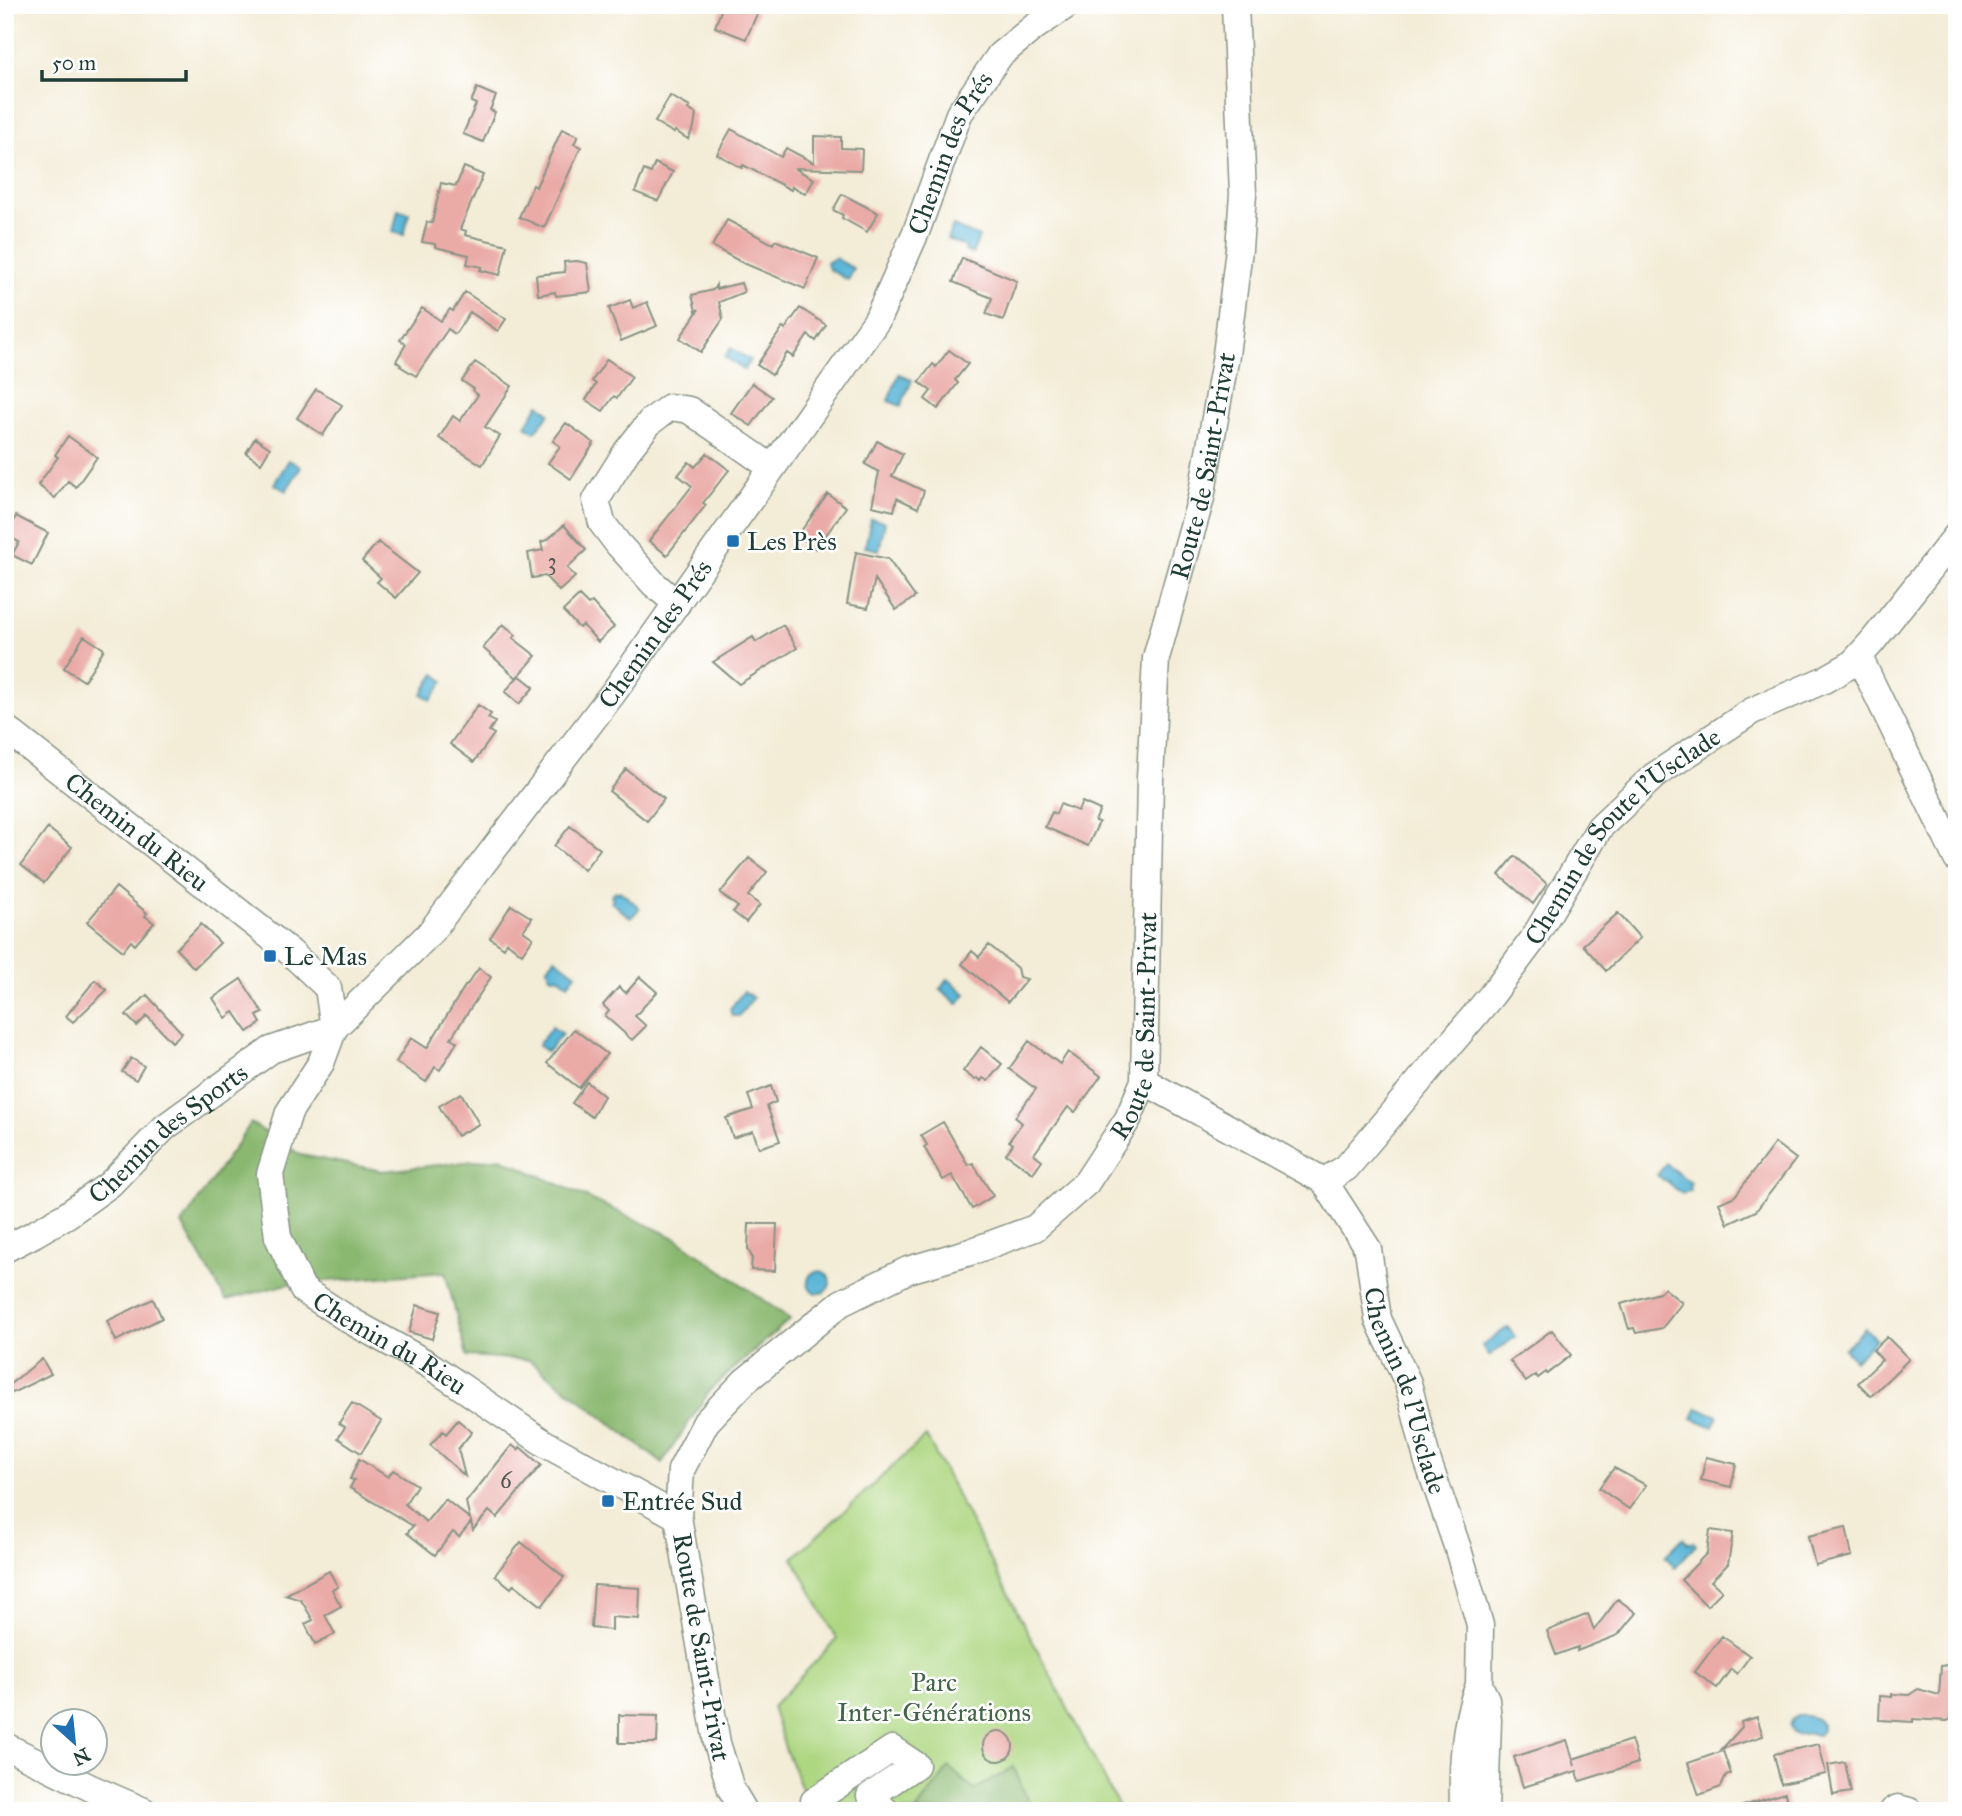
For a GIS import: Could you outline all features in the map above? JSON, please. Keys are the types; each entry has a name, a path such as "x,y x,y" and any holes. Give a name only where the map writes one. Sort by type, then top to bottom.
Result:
{"street":[{"name":"Chemin des Prés","path":"334,1028 429,933 617,688 877,320 916,232 959,114 1000,55 1033,27 1068,5"},
{"name":"Route de Saint-Privat","path":"744,1811 731,1789 717,1743 678,1517 681,1470 706,1422 745,1381 841,1303 908,1270 970,1252 1035,1228 1086,1183 1128,1119 1143,1081 1150,779 1156,658 1201,498 1226,355 1240,249 1243,194 1235,5"},
{"path":"677,604 654,584 602,523 596,499 627,451 650,422 670,407 689,410 771,467"},
{"name":"Chemin de Soute l'Usclade","path":"1324,1181 1346,1168 1491,996 1532,941 1600,827 1654,776 1752,711 1824,681 1859,657 1957,535"},
{"path":"1859,657 1957,859"},
{"name":"Chemin du Rieu","path":"5,728 290,951 328,988 334,1028 321,1063 289,1112 270,1174 278,1237 303,1290 351,1321 428,1364 544,1443 678,1517"},
{"name":"Chemin des Sports","path":"5,1249 67,1215 110,1184 165,1127 271,1050 334,1028"},
{"name":"Chemin de l'Usclade","path":"1143,1081 1324,1181 1367,1250 1378,1319 1408,1383 1427,1459 1458,1549 1480,1625 1479,1685 1486,1699 1488,1720 1485,1811"},
{"path":"1463,1811 1462,1779 1471,1705 1479,1685"},
{"path":"5,1746 145,1811"},
{"path":"820,1811 814,1801 892,1748 916,1765 870,1796 886,1811"},
{"path":"1893,1811 1898,1808 1909,1811"}],"green space":[{"path":"251,1123 301,1155 383,1171 501,1158 676,1238 790,1319 711,1389 662,1463 529,1360 467,1356 445,1272 288,1284 226,1300 182,1224"},
{"name":"Parc Inter-Générations","path":"926,1436 1121,1811 813,1811 809,1804 786,1751 772,1707 837,1639 793,1558"},
{"path":"949,1767 974,1790 1014,1767 1032,1811 916,1811"}],"water":[{"path":"398,210 409,213 404,235 393,232"},
{"path":"953,226 979,237 972,254 965,251 966,247 947,239"},
{"path":"835,258 854,269 848,280 829,269 827,263"},
{"path":"731,348 750,360 744,370 725,357"},
{"path":"899,374 912,380 901,406 888,401"},
{"path":"539,404 550,413 535,432 526,426"},
{"path":"289,460 301,467 286,491 274,484"},
{"path":"871,519 885,522 879,550 865,547"},
{"path":"435,674 444,681 431,700 422,694"},
{"path":"620,891 640,908 631,918 611,902 611,895"},
{"path":"555,958 576,974 568,984 557,976 549,975 547,969"},
{"path":"948,979 966,994 958,1004 940,989"},
{"path":"744,991 753,998 739,1016 732,1016 730,1009"},
{"path":"552,1027 562,1034 547,1052 538,1045"},
{"path":"1666,1164 1691,1183 1690,1191 1683,1194 1657,1175"},
{"path":"819,1271 827,1274 830,1282 827,1290 819,1293 811,1290 808,1282 811,1274"},
{"path":"1508,1327 1515,1337 1489,1356 1482,1346"},
{"path":"1865,1328 1876,1339 1855,1360 1844,1349"},
{"path":"1697,1408 1718,1416 1713,1427 1692,1418"},
{"path":"1683,1538 1689,1544 1693,1542 1696,1545 1675,1567 1665,1556"},
{"path":"1798,1716 1817,1720 1822,1730 1818,1735 1794,1734 1791,1724"}],"building":[{"path":"723,5 742,5 758,12 746,39 715,27"},
{"path":"477,88 496,96 490,110 495,112 483,142 463,134 476,104 471,102"},
{"path":"670,96 690,107 688,109 696,114 688,139 655,122"},
{"path":"562,129 578,136 574,144 581,147 544,228 519,217 533,185 536,187"},
{"path":"731,129 781,157 786,148 814,163 814,136 841,137 841,148 862,149 861,170 794,168 814,179 806,194 792,187 791,190 717,154"},
{"path":"655,163 673,172 658,201 635,192 644,170 651,173"},
{"path":"464,167 483,175 460,229 466,231 465,235 507,245 500,275 467,264 469,255 422,242 427,222 432,223 441,183 456,186"},
{"path":"842,194 878,213 867,232 833,210"},
{"path":"727,220 773,244 775,240 818,258 805,289 741,262 712,246"},
{"path":"962,258 1017,281 1003,320 986,314 992,298 953,282"},
{"path":"564,262 587,263 591,292 538,295 536,275 565,272"},
{"path":"741,283 744,292 719,302 723,319 701,352 680,338 699,309 696,311 692,295 713,290 716,285 716,289"},
{"path":"465,292 506,319 498,331 470,312 455,334 448,329 416,376 400,366 396,361 406,344 400,340 422,308 441,321 450,309 453,311"},
{"path":"630,300 633,308 647,302 657,326 621,341 609,308"},
{"path":"800,308 826,325 816,341 808,335 793,357 787,353 772,375 757,365 783,327 785,329"},
{"path":"949,350 968,364 955,380 958,383 938,409 925,399 931,391 919,382 933,364 936,367"},
{"path":"607,359 632,377 617,398 614,396 603,411 586,400 596,384 592,381"},
{"path":"475,362 512,386 485,427 500,436 482,465 439,438 453,416 460,421 478,395 462,381"},
{"path":"752,383 772,397 751,426 731,413"},
{"path":"316,389 342,405 323,435 297,418"},
{"path":"566,423 594,443 571,479 548,463 560,446 553,441"},
{"path":"68,436 97,457 76,487 68,481 55,498 38,485 58,457 55,455"},
{"path":"255,438 270,448 261,463 246,453"},
{"path":"877,441 903,454 892,476 924,491 918,508 897,498 894,511 872,506 879,472 865,464"},
{"path":"707,453 729,470 667,555 649,541 692,486 678,475 689,462 695,467"},
{"path":"828,494 846,507 816,549 798,535"},
{"path":"16,516 48,533 32,565 12,555 19,542 6,535"},
{"path":"564,525 586,550 567,568 575,577 559,591 545,576 532,578 528,553 543,550 541,542"},
{"path":"378,542 418,573 396,598 377,582 381,578 362,561"},
{"path":"856,552 888,559 915,597 896,610 875,579 868,608 847,604"},
{"path":"579,596 588,605 592,602 614,627 598,642 583,625 579,628 563,611"},
{"path":"503,624 516,635 513,638 536,656 517,678 483,648"},
{"path":"783,625 797,648 739,684 713,662 753,637 756,642"},
{"path":"84,636 104,649 84,681 64,668"},
{"path":"519,675 534,687 519,704 505,692"},
{"path":"478,705 491,714 488,718 495,722 489,731 494,734 474,762 450,744"},
{"path":"626,769 664,799 647,821 609,791"},
{"path":"1082,802 1100,810 1095,821 1099,822 1088,846 1045,827 1052,812 1056,814 1060,804 1078,811"},
{"path":"570,826 600,849 584,870 554,846"},
{"path":"48,828 72,847 44,883 21,865"},
{"path":"1515,856 1547,884 1533,904 1499,875"},
{"path":"749,858 767,872 748,896 760,905 746,922 733,912 738,907 720,893"},
{"path":"116,887 147,913 145,916 154,923 135,945 131,941 123,951 87,922"},
{"path":"511,905 532,918 523,931 533,938 522,954 507,942 504,948 490,938"},
{"path":"1618,913 1640,938 1606,971 1583,945"},
{"path":"201,924 220,943 194,968 176,949"},
{"path":"989,945 1017,968 1019,977 1027,979 1008,1002 962,964 972,951 979,957"},
{"path":"479,968 491,977 451,1038 457,1042 440,1070 435,1067 426,1082 396,1062 411,1038 427,1048"},
{"path":"640,977 657,992 635,1016 646,1026 632,1040 605,1016 609,1011 603,1005 619,987 626,993"},
{"path":"241,979 263,1013 257,1016 261,1023 248,1032 234,1012 226,1018 213,998"},
{"path":"95,980 107,990 73,1022 66,1016"},
{"path":"147,995 182,1033 172,1042 147,1016 137,1026 126,1015"},
{"path":"574,1029 607,1054 579,1088 547,1063"},
{"path":"1029,1041 1060,1064 1068,1052 1101,1076 1075,1112 1068,1107 1034,1154 1042,1160 1033,1173 1006,1154 1013,1144 1009,1141 1022,1123 1015,1117 1036,1089 1009,1069"},
{"path":"981,1047 1002,1064 988,1081 983,1078 981,1081 977,1078 975,1080 963,1071"},
{"path":"131,1058 144,1066 136,1080 122,1072"},
{"path":"587,1082 604,1096 592,1117 572,1103"},
{"path":"771,1086 776,1102 767,1106 780,1141 759,1148 753,1131 733,1138 726,1118 753,1109 748,1095"},
{"path":"461,1093 479,1124 457,1136 439,1106"},
{"path":"943,1122 968,1165 973,1163 993,1196 972,1209 952,1175 943,1180 924,1147 927,1145 921,1135"},
{"path":"1775,1143 1796,1159 1756,1211 1728,1224 1719,1203 1735,1196"},
{"path":"749,1224 777,1224 775,1271 751,1270"},
{"path":"1664,1288 1682,1303 1662,1328 1636,1333 1634,1328 1629,1329 1621,1304 1659,1293"},
{"path":"153,1299 162,1318 116,1341 107,1321"},
{"path":"417,1305 440,1312 432,1339 409,1332"},
{"path":"1552,1330 1571,1355 1547,1374 1546,1372 1538,1378 1536,1375 1526,1382 1510,1361"},
{"path":"1887,1337 1909,1359 1871,1396 1858,1383 1882,1360 1873,1350"},
{"path":"42,1359 51,1374 6,1396 5,1388"},
{"path":"352,1403 381,1421 361,1453 338,1438 345,1427 339,1423"},
{"path":"458,1420 472,1432 458,1449 465,1476 430,1445 443,1431 446,1434"},
{"path":"512,1445 518,1450 520,1447 541,1465 497,1518 489,1511 473,1530 471,1522 459,1537 453,1532 435,1555 407,1533 413,1526 350,1488 354,1480 350,1479 359,1459 388,1477 393,1470 417,1485 405,1504 426,1522 445,1499 470,1519 466,1502"},
{"path":"1706,1457 1736,1464 1731,1487 1701,1480"},
{"path":"1614,1468 1646,1485 1629,1509 1599,1488"},
{"path":"1846,1527 1852,1556 1815,1565 1808,1536"},
{"path":"1710,1530 1733,1533 1728,1564 1711,1581 1722,1591 1707,1606 1681,1580 1707,1553"},
{"path":"521,1542 564,1577 542,1606 514,1584 511,1588 495,1575"},
{"path":"329,1571 338,1587 332,1590 341,1606 325,1615 335,1634 315,1644 305,1624 313,1620 301,1600 285,1595"},
{"path":"594,1585 640,1588 639,1619 612,1617 612,1630 591,1628"},
{"path":"1618,1599 1636,1613 1618,1635 1577,1651 1578,1647 1556,1655 1547,1631 1588,1614 1594,1630"},
{"path":"1722,1636 1750,1656 1737,1674 1731,1669 1717,1688 1695,1672"},
{"path":"1948,1665 1955,1718 1947,1721 1913,1719 1913,1722 1879,1720 1880,1696 1909,1695 1918,1689 1939,1695 1941,1666"},
{"path":"619,1715 658,1716 657,1743 619,1743"},
{"path":"1757,1717 1763,1736 1722,1749 1742,1727 1741,1722"},
{"path":"998,1731 1008,1736 1013,1746 1008,1756 998,1761 988,1756 983,1746 988,1736"},
{"path":"1567,1740 1575,1766 1573,1759 1631,1740 1638,1763 1580,1781 1577,1771 1523,1787 1514,1757"},
{"path":"1819,1744 1826,1774 1781,1784 1774,1754"},
{"path":"1723,1751 1731,1774 1726,1776 1721,1787 1699,1795 1688,1763"},
{"path":"1845,1762 1851,1792 1833,1795 1828,1765"},
{"path":"1785,1793 1790,1811 1741,1811 1740,1807"}],"place":[{"name":"Les Près","path":"733,541"},
{"name":"Le Mas","path":"270,956"},
{"name":"Entrée Sud","path":"608,1501"}]}
